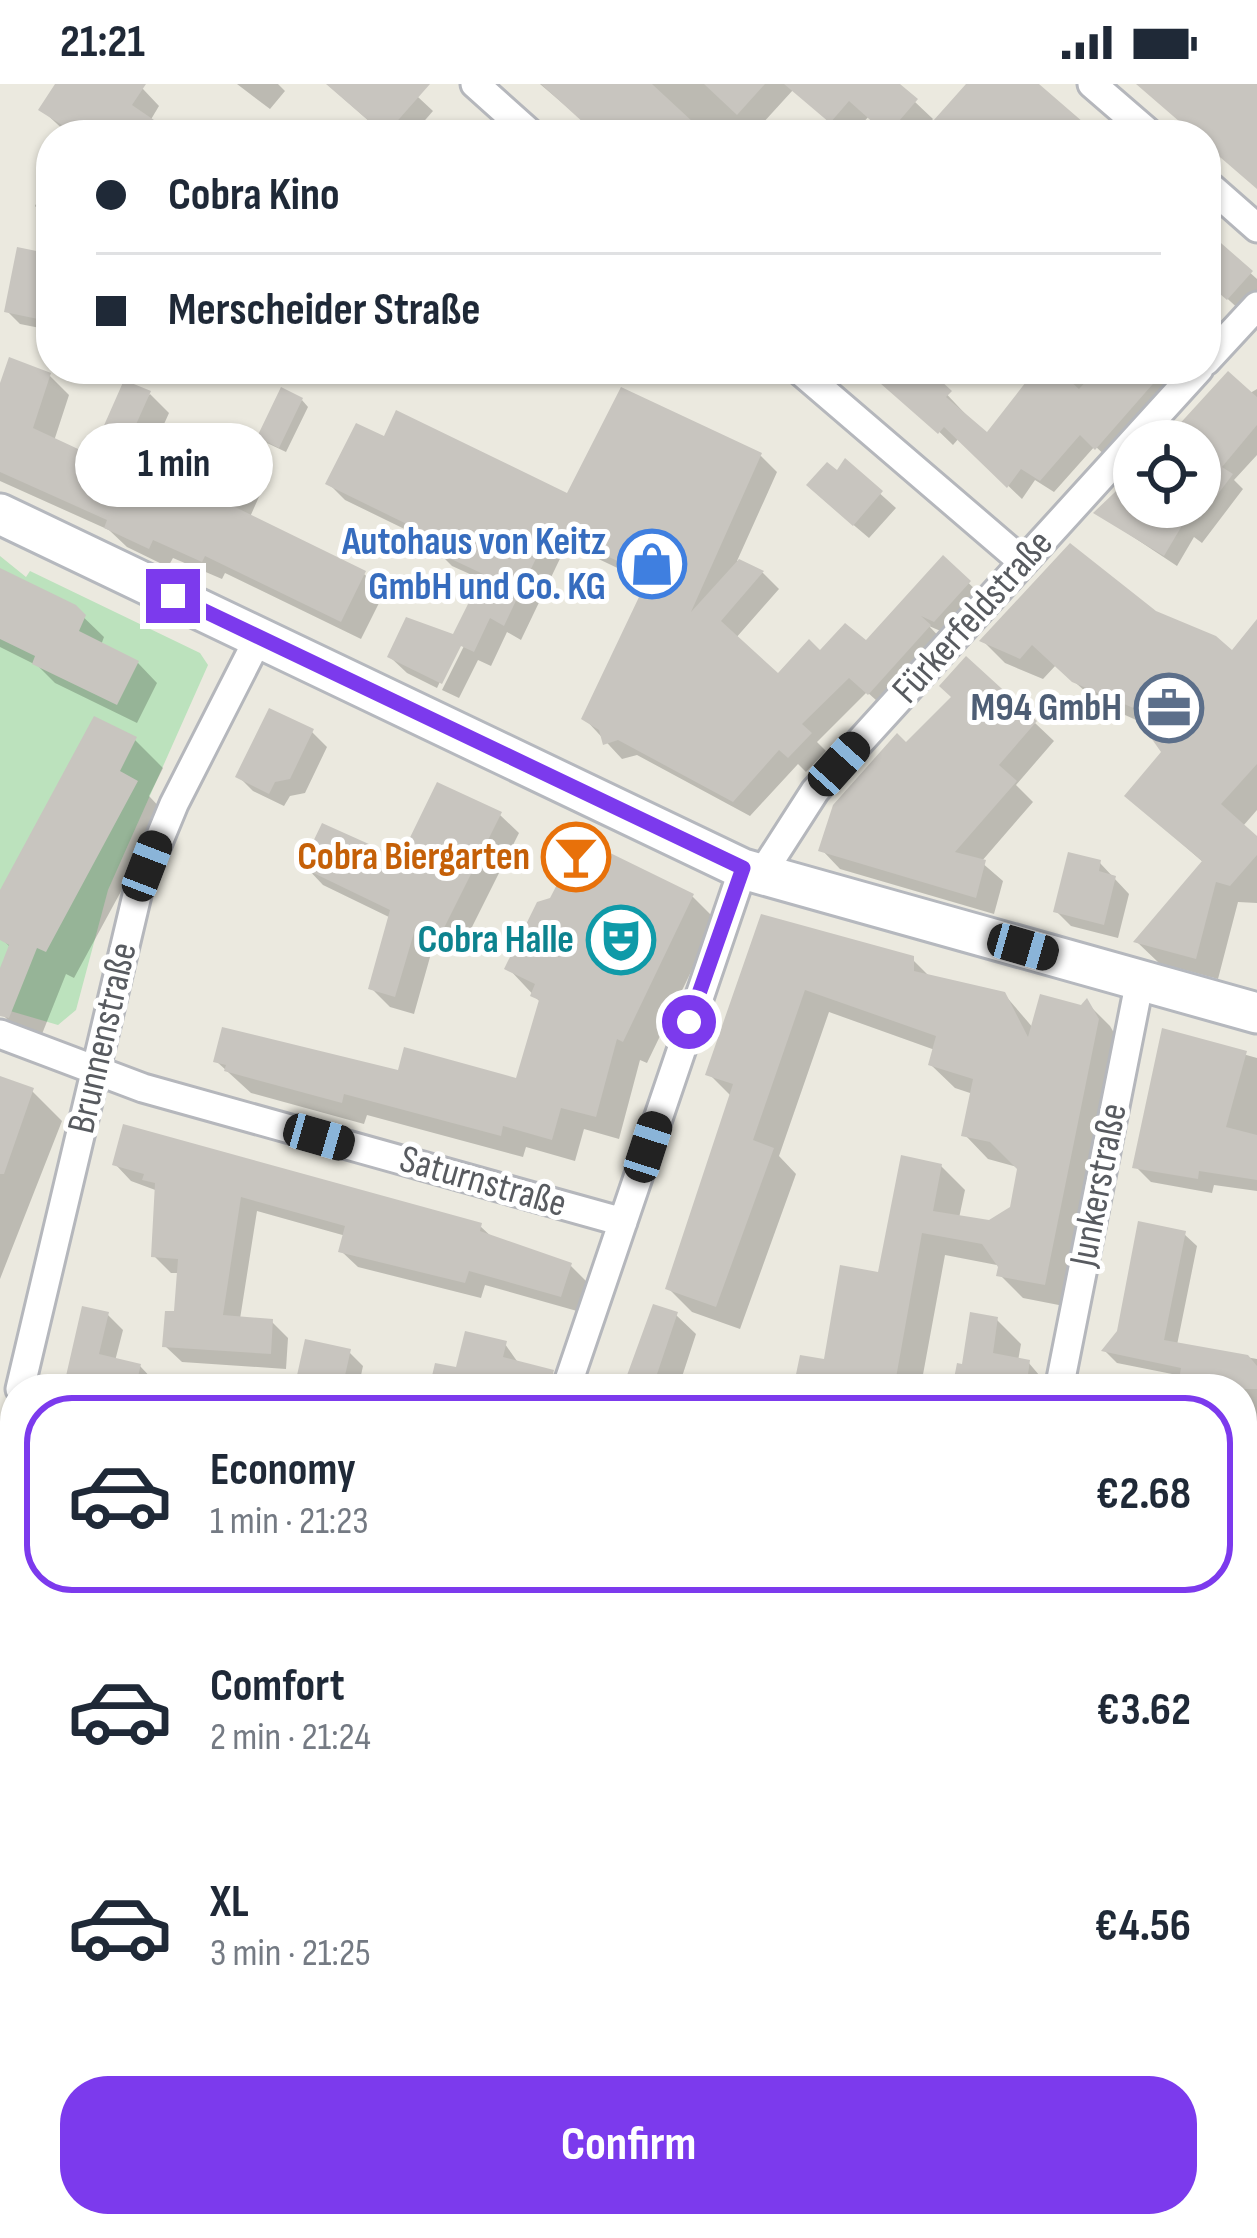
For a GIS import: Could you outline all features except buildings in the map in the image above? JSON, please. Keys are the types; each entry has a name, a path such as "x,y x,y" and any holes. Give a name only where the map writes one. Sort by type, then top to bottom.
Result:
{"main road":[{"path":"0,514 752,872 1257,1013"}],"street":[{"path":"475,84 515,120"},
{"path":"1092,84 1134,120"},
{"path":"1221,196 1257,228"},
{"path":"1221,346 1257,306"},
{"path":"815,384 1023,562"},
{"name":"Fürkerfeldstraße","path":"571,1374 752,872 815,791 1185,384"},
{"name":"Brunnenstraße","path":"24,1374 138,891 174,803 259,637"},
{"name":"Junkerstraße","path":"1062,1374 1140,980"},
{"name":"Saturnstraße","path":"0,1034 143,1088 623,1222"}],"green space":[{"path":"0,556 26,577 30,571 200,653 208,665 108,890 76,1010 58,1025 0,1008"}],"place":[{"name":"Autohaus von Keitz GmbH und Co. KG","path":"652,564"},
{"name":"M94 GmbH","path":"1169,708"},
{"name":"Cobra Biergarten","path":"576,857"},
{"name":"Cobra Halle","path":"621,940"}],"route":[{"path":"173,596 663,834 743,868 689,1022"}]}
